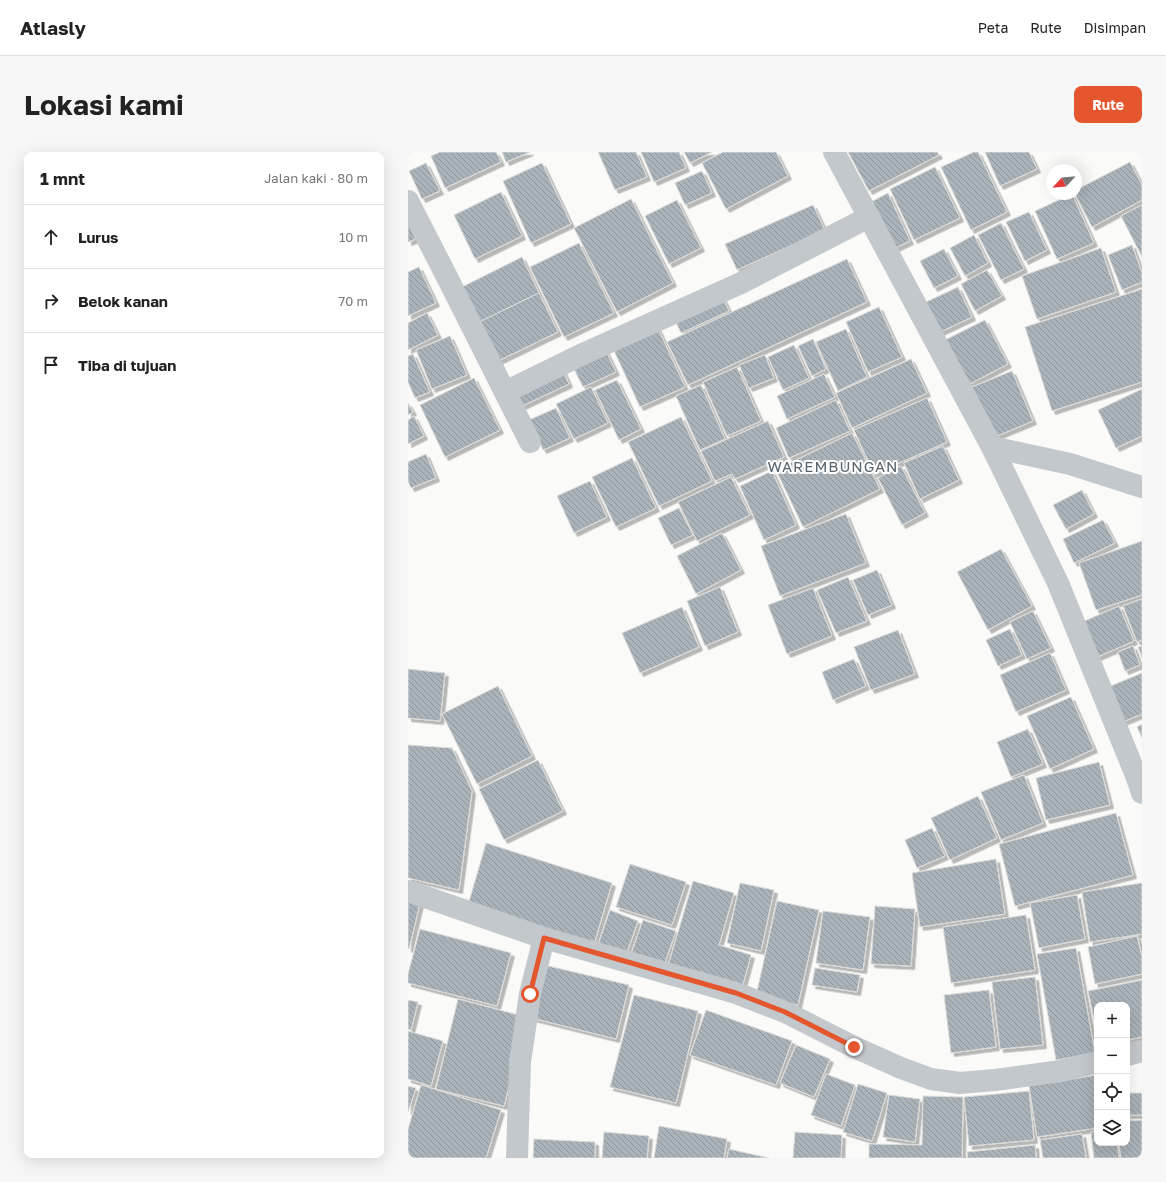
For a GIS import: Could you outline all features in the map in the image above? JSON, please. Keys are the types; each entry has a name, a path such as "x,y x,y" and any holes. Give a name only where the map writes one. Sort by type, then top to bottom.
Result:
{"street":[{"path":"834,152 992,447 1058,583 1142,793"},
{"path":"408,201 450,281 530,442"},
{"path":"505,392 585,353 741,283 869,217"},
{"path":"992,447 1070,464 1142,487"},
{"path":"408,891 544,938 736,993 785,1012 854,1047 901,1068 931,1079 960,1083 995,1080 1061,1071 1094,1063"},
{"path":"517,1158 520,1062 530,994 544,938"},
{"path":"1130,1054 1142,1051"}],"building":[{"path":"440,152 496,152 501,162 445,188 431,156"},
{"path":"502,152 530,152 506,162"},
{"path":"598,152 636,152 647,177 615,190"},
{"path":"641,152 679,152 686,168 654,182"},
{"path":"684,152 712,152 690,163"},
{"path":"723,152 776,152 788,176 726,209 702,163"},
{"path":"848,152 937,152 939,155 869,191"},
{"path":"974,152 978,152 1007,212 971,230 941,167"},
{"path":"985,152 1029,152 1037,169 1000,186"},
{"path":"1130,162 1142,185 1142,200 1092,227 1078,200 1082,200 1082,187"},
{"path":"426,163 440,191 422,199 409,171"},
{"path":"542,163 571,224 531,243 503,181"},
{"path":"935,167 960,218 914,240 890,189"},
{"path":"702,171 712,193 685,205 675,183"},
{"path":"501,192 522,236 475,259 454,215"},
{"path":"888,193 910,241 889,251 867,204"},
{"path":"631,199 673,283 617,312 574,228"},
{"path":"677,200 701,248 669,264 645,216"},
{"path":"1059,200 1075,200 1094,243 1057,259 1035,211"},
{"path":"813,205 825,230 737,270 725,244"},
{"path":"1142,205 1142,257 1121,216"},
{"path":"1029,212 1047,250 1025,261 1006,222"},
{"path":"408,221 416,239 408,242"},
{"path":"1001,223 1024,269 1001,280 978,235"},
{"path":"974,235 988,263 965,276 950,248"},
{"path":"579,243 614,313 564,337 530,267"},
{"path":"1132,245 1142,273 1142,282 1122,290 1108,255"},
{"path":"1101,248 1116,292 1037,319 1022,276"},
{"path":"944,249 958,276 934,288 920,261"},
{"path":"522,257 539,293 477,323 460,288"},
{"path":"847,259 867,302 688,385 667,342"},
{"path":"419,267 436,303 408,316 408,272"},
{"path":"987,270 1002,296 975,311 961,284"},
{"path":"958,287 972,317 936,334 922,304"},
{"path":"1142,289 1142,382 1052,411 1025,327"},
{"path":"539,293 558,332 496,362 477,323"},
{"path":"722,296 729,311 681,333 674,318"},
{"path":"879,307 902,357 868,372 846,322"},
{"path":"427,313 438,335 408,350 408,323"},
{"path":"985,320 1008,364 964,387 941,342"},
{"path":"655,322 685,387 640,407 610,342"},
{"path":"846,329 867,377 838,391 816,342"},
{"path":"450,336 467,375 432,389 416,350"},
{"path":"813,339 826,369 812,376 798,346"},
{"path":"603,345 616,372 583,387 570,361"},
{"path":"794,345 809,378 783,390 768,357"},
{"path":"413,354 430,392 415,398 408,382 408,356"},
{"path":"765,355 774,378 749,388 739,365"},
{"path":"911,359 927,393 852,428 836,393"},
{"path":"561,366 569,384 522,406 513,388"},
{"path":"737,367 761,421 727,436 703,382"},
{"path":"1012,371 1033,421 992,438 972,387"},
{"path":"824,374 835,397 787,419 777,396"},
{"path":"474,378 500,430 445,457 420,405"},
{"path":"617,380 641,429 619,440 595,390"},
{"path":"701,385 725,439 700,450 676,396"},
{"path":"591,387 608,423 574,439 556,404"},
{"path":"1142,389 1142,436 1116,448 1098,410"},
{"path":"927,398 947,442 874,474 854,430"},
{"path":"836,400 850,431 789,458 776,428"},
{"path":"408,403 413,412 408,415"},
{"path":"556,408 570,438 543,450 529,420"},
{"path":"414,416 424,436 408,444 408,420"},
{"path":"681,417 712,481 659,506 628,442"},
{"path":"768,421 784,457 735,479 732,474 715,481 701,451"},
{"path":"852,433 880,489 803,527 776,470"},
{"path":"943,446 959,480 920,499 904,463"},
{"path":"426,454 436,478 411,488 408,481 408,462"},
{"path":"632,458 656,508 616,527 592,477"},
{"path":"901,466 925,513 902,525 878,478"},
{"path":"772,471 796,525 764,540 740,486"},
{"path":"731,477 750,515 697,541 678,502"},
{"path":"590,481 607,517 574,533 557,496"},
{"path":"1082,490 1094,514 1066,529 1053,505"},
{"path":"679,508 693,535 671,545 658,518"},
{"path":"846,514 866,563 780,596 761,546"},
{"path":"1103,520 1115,543 1074,563 1063,539"},
{"path":"722,533 741,570 696,594 677,556"},
{"path":"1142,541 1142,595 1096,610 1079,563"},
{"path":"1001,549 1032,606 988,630 957,572"},
{"path":"877,570 892,605 868,615 853,580"},
{"path":"848,577 867,621 836,633 817,590"},
{"path":"720,587 738,632 705,646 687,601"},
{"path":"813,588 832,636 787,654 768,605"},
{"path":"1142,599 1142,640 1137,642 1123,606"},
{"path":"1119,606 1134,641 1095,658 1080,623"},
{"path":"682,607 699,647 640,673 622,633"},
{"path":"1033,611 1051,648 1027,659 1010,622"},
{"path":"1010,629 1022,655 998,666 986,640"},
{"path":"898,630 915,674 871,690 854,647"},
{"path":"1133,646 1140,665 1125,671 1118,652"},
{"path":"1142,646 1142,658 1138,647"},
{"path":"1050,653 1066,690 1016,712 1000,675"},
{"path":"854,659 866,686 833,700 822,672"},
{"path":"408,669 445,673 440,721 408,718"},
{"path":"1142,673 1142,714 1120,723 1106,688"},
{"path":"498,686 532,756 477,784 442,714"},
{"path":"1071,697 1094,749 1050,769 1027,716"},
{"path":"1142,724 1142,738 1137,727"},
{"path":"1028,729 1043,764 1011,777 997,742"},
{"path":"408,745 452,748 472,791 459,890 408,878"},
{"path":"538,760 563,811 504,840 479,789"},
{"path":"1099,762 1110,805 1046,820 1036,778"},
{"path":"1024,775 1043,823 1001,840 981,792"},
{"path":"978,796 997,838 950,860 931,818"},
{"path":"1116,813 1133,875 1015,906 999,844"},
{"path":"932,828 945,856 917,868 905,840"},
{"path":"486,843 612,883 594,944 468,905"},
{"path":"996,859 1005,914 920,927 912,873"},
{"path":"630,864 686,882 672,925 616,907"},
{"path":"693,881 734,893 719,945 751,955 742,988 668,966"},
{"path":"740,883 774,890 761,951 727,943"},
{"path":"1142,883 1142,934 1090,942 1082,892"},
{"path":"1077,895 1085,939 1039,948 1030,903"},
{"path":"408,900 420,903 409,949 408,948"},
{"path":"777,901 819,910 798,1005 756,996"},
{"path":"875,906 915,909 911,966 871,964"},
{"path":"610,910 638,921 626,955 598,945"},
{"path":"823,911 870,917 863,970 816,963"},
{"path":"1026,915 1035,970 951,983 943,927"},
{"path":"643,920 676,931 664,965 631,954"},
{"path":"420,929 511,953 497,1006 408,983 408,974"},
{"path":"1137,936 1142,957 1142,974 1095,984 1088,947"},
{"path":"1076,948 1094,1053 1056,1060 1037,954"},
{"path":"544,965 629,985 616,1039 532,1018"},
{"path":"815,968 860,975 857,992 812,985"},
{"path":"1035,977 1043,1045 1000,1049 992,982"},
{"path":"1142,980 1142,1037 1130,1039 1130,1002 1094,1002 1094,1019 1088,991"},
{"path":"989,990 996,1047 951,1053 944,995"},
{"path":"634,995 698,1011 676,1103 610,1087"},
{"path":"458,999 526,1017 504,1106 436,1089"},
{"path":"408,1000 418,1002 411,1030 408,1029"},
{"path":"706,1010 792,1041 776,1085 690,1055"},
{"path":"408,1031 443,1041 431,1086 408,1079"},
{"path":"796,1045 830,1059 814,1097 780,1083"},
{"path":"826,1074 855,1085 841,1126 811,1115"},
{"path":"1094,1075 1094,1128 1037,1137 1029,1086"},
{"path":"858,1084 887,1093 872,1141 843,1132"},
{"path":"421,1085 501,1110 486,1158 408,1158 408,1129"},
{"path":"408,1086 416,1088 408,1112"},
{"path":"1029,1091 1034,1140 969,1146 964,1097"},
{"path":"1130,1093 1142,1093 1142,1115 1130,1115"},
{"path":"889,1095 920,1099 915,1142 883,1137"},
{"path":"923,1096 963,1097 962,1158 869,1158 869,1144 922,1145"},
{"path":"1142,1120 1142,1158 1121,1158 1119,1146 1130,1146 1130,1121"},
{"path":"659,1126 727,1139 724,1158 654,1158"},
{"path":"604,1132 649,1136 647,1158 602,1158"},
{"path":"795,1132 842,1135 841,1158 793,1158"},
{"path":"1091,1132 1094,1132 1094,1146 1117,1146 1119,1158 1094,1158"},
{"path":"1082,1134 1086,1158 1043,1158 1040,1140"},
{"path":"534,1139 595,1142 595,1158 533,1158"},
{"path":"1035,1145 1036,1158 968,1158 967,1152"},
{"path":"729,1149 769,1158 727,1158"}],"district":[{"name":"WAREMBUNGAN","path":"833,467"}],"route":[{"path":"530,994 544,938 736,993 785,1012 854,1047"}]}
